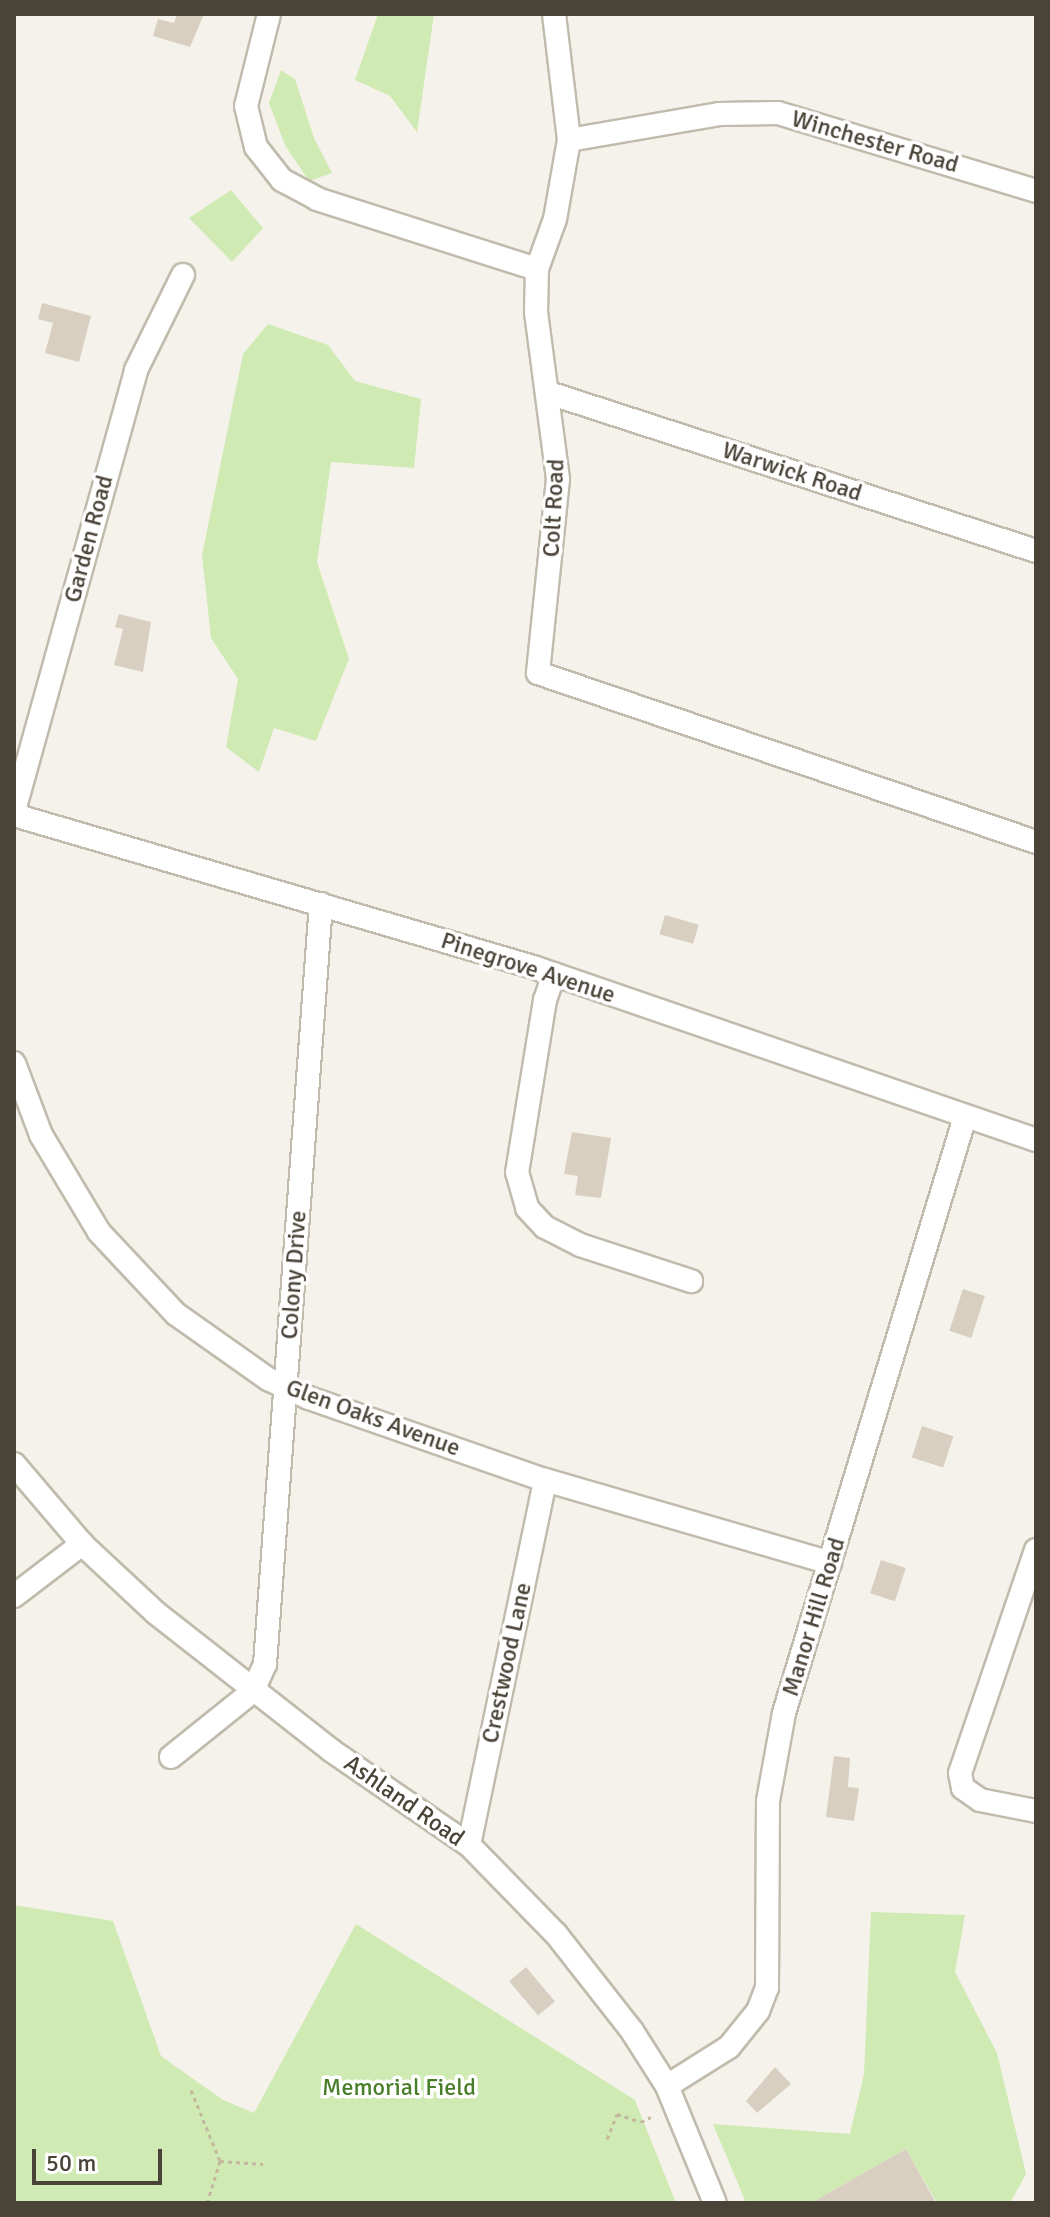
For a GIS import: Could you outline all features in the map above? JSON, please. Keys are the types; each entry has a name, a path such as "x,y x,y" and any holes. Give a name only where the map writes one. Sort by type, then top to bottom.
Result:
{"street":[{"path":"269,14 246,106 256,147 282,180 317,199 537,269"},
{"name":"Colt Road","path":"554,14 569,140 555,219 537,269 536,312 558,479 538,673 1036,842"},
{"name":"Winchester Road","path":"569,140 719,114 778,113 1036,191"},
{"name":"Garden Road","path":"14,813 136,370 183,275"},
{"name":"Warwick Road","path":"549,393 1036,551"},
{"name":"Pinegrove Avenue","path":"14,813 554,974 1036,1140"},
{"name":"Colony Drive","path":"253,1691 265,1664 321,904"},
{"path":"554,974 545,1000 517,1172 527,1208 545,1227 580,1245 691,1281"},
{"name":"Glen Oaks Avenue","path":"14,1063 41,1135 67,1185 117,1253 176,1314 220,1349 286,1387 545,1480 830,1563"},
{"name":"Manor Hill Road","path":"667,2086 729,2047 758,2011 767,1988 768,1801 784,1713 965,1117"},
{"name":"Ashland Road","path":"14,1464 82,1544 253,1691 469,1845 587,1971 667,2086 715,2203"},
{"name":"Crestwood Lane","path":"469,1845 545,1480"},
{"path":"14,1596 82,1544"},
{"path":"1036,1550 960,1773 963,1788 980,1800 1036,1811"},
{"path":"171,1757 253,1691"}],"path":[{"path":"191,2090 220,2161 207,2203"},
{"path":"607,2139 617,2114 641,2122 651,2117"},
{"path":"220,2161 263,2164"}],"green space":[{"path":"378,14 434,14 417,132 390,96 355,80"},
{"path":"281,70 295,79 314,138 332,173 309,181 285,145 269,103"},
{"path":"231,190 263,228 232,262 189,218"},
{"path":"268,324 328,345 355,381 421,399 414,468 331,462 317,562 349,659 316,741 274,728 259,772 226,747 238,679 211,638 202,555 243,354"},
{"name":"Memorial Field","path":"14,1905 113,1921 161,2056 223,2100 254,2113 356,1924 635,2100 676,2203 14,2203"},
{"path":"871,1912 965,1915 955,1972 997,2053 1026,2174 1010,2203 937,2203 906,2149 811,2203 746,2203 713,2124 850,2134 864,2074"}],"building":[{"path":"177,14 204,14 190,47 153,36 158,19 174,23"},
{"path":"42,303 91,316 79,362 45,353 53,323 38,319"},
{"path":"119,614 151,622 143,672 114,665 123,629 115,627"},
{"path":"665,915 699,925 693,944 659,934"},
{"path":"572,1132 611,1138 601,1198 575,1195 578,1176 564,1174"},
{"path":"963,1289 985,1296 971,1338 949,1331"},
{"path":"922,1426 953,1436 943,1468 912,1457"},
{"path":"881,1560 906,1568 895,1601 870,1593"},
{"path":"834,1756 850,1758 848,1787 859,1788 854,1821 826,1817"},
{"path":"526,1967 555,2001 538,2016 509,1981"},
{"path":"775,2067 791,2084 757,2113 746,2101"},
{"path":"906,2149 936,2203 811,2203"}]}
